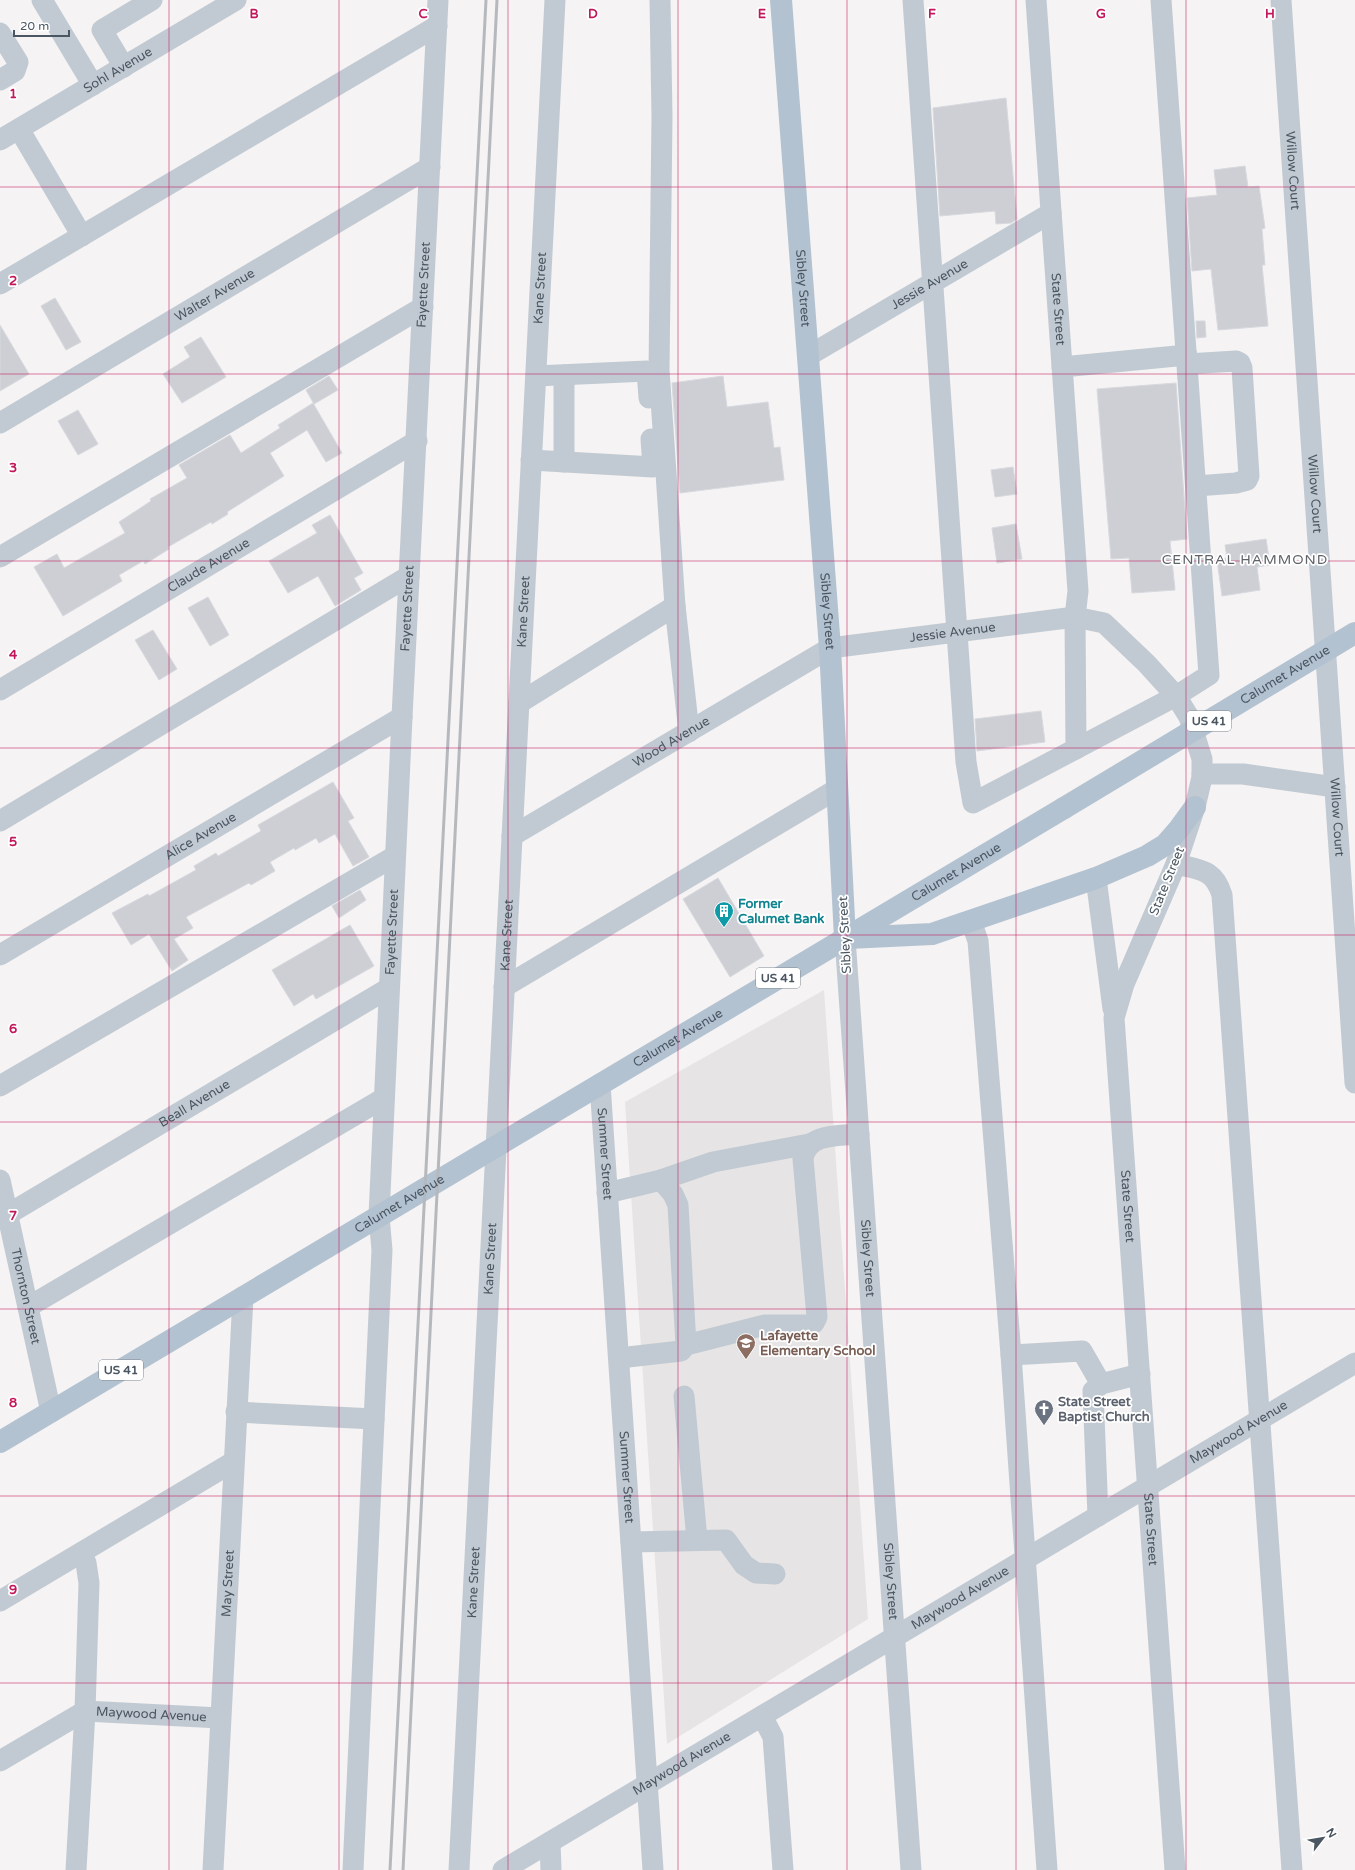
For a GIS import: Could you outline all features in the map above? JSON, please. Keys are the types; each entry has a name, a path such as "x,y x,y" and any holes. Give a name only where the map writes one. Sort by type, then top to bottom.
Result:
{"main road":[{"name":"Sibley Street","path":"781,0 830,648 845,938"},
{"name":"Calumet Avenue","path":"0,1442 1355,633"},
{"path":"845,938 932,934 1096,878 1147,856 1165,845 1195,807"}],"street":[{"path":"42,0 92,86"},
{"path":"124,67 102,30 152,0"},
{"name":"Sohl Avenue","path":"0,140 236,0"},
{"name":"Fayette Street","path":"353,1870 382,1250 379,1216 395,856 438,0"},
{"name":"Kane Street","path":"459,1870 555,0"},
{"path":"660,0 662,116 653,371 659,467 689,732"},
{"path":"913,0 966,762 974,803 1176,696 1209,675 1161,0"},
{"name":"State Street","path":"1036,0 1078,591 1075,617 1076,749"},
{"name":"Willow Court","path":"1281,0 1355,1084"},
{"path":"0,284 437,26"},
{"path":"0,33 18,62 16,71 0,80"},
{"path":"19,129 82,236"},
{"name":"Walter Avenue","path":"0,422 430,167"},
{"name":"Jessie Avenue","path":"808,356 1051,213"},
{"path":"0,557 423,307"},
{"path":"1062,366 1187,360 1236,361 1240,364 1242,368 1249,476 1247,480 1236,483 1196,486"},
{"path":"536,376 653,371"},
{"path":"564,375 564,462"},
{"name":"Claude Avenue","path":"0,690 417,441"},
{"path":"531,460 659,467"},
{"path":"0,821 409,576"},
{"path":"519,703 675,606"},
{"name":"Jessie Avenue","path":"830,648 1075,617"},
{"name":"State Street","path":"1075,617 1104,623 1147,664 1176,696 1189,717 1199,746 1202,774 1195,807 1176,864 1124,984 1114,1018 1175,1870"},
{"name":"Wood Avenue","path":"512,836 830,648"},
{"name":"Alice Avenue","path":"0,955 402,717"},
{"path":"1202,774 1243,774 1335,787"},
{"path":"504,988 837,789"},
{"path":"0,1086 395,856"},
{"path":"1176,864 1210,874 1215,879 1222,895 1292,1870"},
{"path":"1096,878 1114,1018"},
{"path":"971,921 978,941 1011,1355 1047,1870"},
{"name":"Sibley Street","path":"845,938 911,1870"},
{"name":"Beall Avenue","path":"4,1217 389,988"},
{"name":"Summer Street","path":"600,1084 654,1870"},
{"path":"28,1307 384,1098"},
{"path":"607,1193 661,1180 714,1162 809,1144 822,1137 859,1134"},
{"path":"619,1358 681,1351 686,1345 765,1324 809,1325 814,1322 817,1317 803,1159 804,1152 809,1144"},
{"name":"Thornton Street","path":"0,1180 4,1217 28,1307 51,1412"},
{"path":"661,1180 673,1194 678,1205 686,1345"},
{"name":"May Street","path":"213,1870 233,1462 243,1297"},
{"path":"1011,1355 1082,1351 1101,1384"},
{"name":"Maywood Avenue","path":"503,1870 1355,1363"},
{"path":"1098,1516 1093,1391 1101,1384 1140,1374"},
{"path":"684,1396 697,1540"},
{"path":"236,1412 374,1419"},
{"path":"0,1601 233,1462"},
{"path":"631,1542 726,1540 744,1566 756,1573 775,1574"},
{"path":"76,1870 85,1711 90,1583 86,1563 80,1553"},
{"name":"Maywood Avenue","path":"0,1761 85,1711 220,1718"},
{"path":"762,1716 773,1737 783,1870"},
{"path":"550,1842 551,1870"}],"shaded area":[{"name":"Lafayette Elementary School","path":"824,990 868,1619 667,1744 625,1102"}],"building":[{"path":"1006,98 1017,219 1011,223 996,224 995,211 940,216 933,108"},
{"path":"1245,166 1248,187 1259,186 1265,228 1262,229 1265,265 1262,265 1268,326 1218,330 1211,269 1192,271 1187,198 1217,195 1214,170"},
{"path":"55,298 81,342 66,350 41,306"},
{"path":"1196,321 1205,321 1206,337 1197,338"},
{"path":"0,325 29,374 0,391"},
{"path":"201,337 226,377 182,403 163,374 190,357 184,347"},
{"path":"329,376 338,390 314,404 306,390"},
{"path":"723,376 727,407 768,402 774,448 780,447 784,480 680,493 672,383"},
{"path":"1176,383 1187,539 1170,541 1175,590 1132,593 1129,558 1111,559 1097,389"},
{"path":"313,403 342,453 326,462 307,430 270,453 284,476 227,512 228,514 212,524 211,522 168,547 169,549 145,564 143,561 119,575 122,581 63,616 34,567 57,554 64,568 125,533 119,522 151,501 150,499 187,478 179,465 230,435 241,453 280,428 278,425"},
{"path":"78,410 98,444 78,455 58,421"},
{"path":"1013,467 1017,494 995,497 991,470"},
{"path":"330,515 363,573 354,578 361,590 335,606 318,576 288,593 269,561 317,533 312,525"},
{"path":"1016,524 1022,559 997,563 992,528"},
{"path":"1266,539 1270,565 1257,567 1260,590 1222,596 1217,560 1227,558 1225,545"},
{"path":"208,597 229,635 210,646 188,608"},
{"path":"153,630 177,669 159,680 135,640"},
{"path":"1041,711 1045,742 977,751 975,719"},
{"path":"333,782 354,818 348,821 369,857 353,866 335,834 319,843 316,838 295,850 294,848 270,862 275,871 251,885 249,883 186,917 193,928 174,939 188,960 172,971 149,934 131,945 112,913 148,894 149,896 196,870 194,866 216,853 218,856 261,831 258,825"},
{"name":"Former Calumet Bank","path":"718,878 764,956 730,977 683,899"},
{"path":"360,890 366,900 339,918 332,906"},
{"path":"350,925 374,966 316,999 313,994 294,1006 272,970"}],"railway":[{"path":"390,1870 486,0"},
{"path":"403,1870 497,0"}],"place":[{"name":"Former Calumet Bank","path":"724,928"},
{"name":"Lafayette Elementary School","path":"746,1360"},
{"name":"State Street Baptist Church","path":"1044,1426"}],"district":[{"name":"CENTRAL HAMMOND","path":"1245,559"}]}
